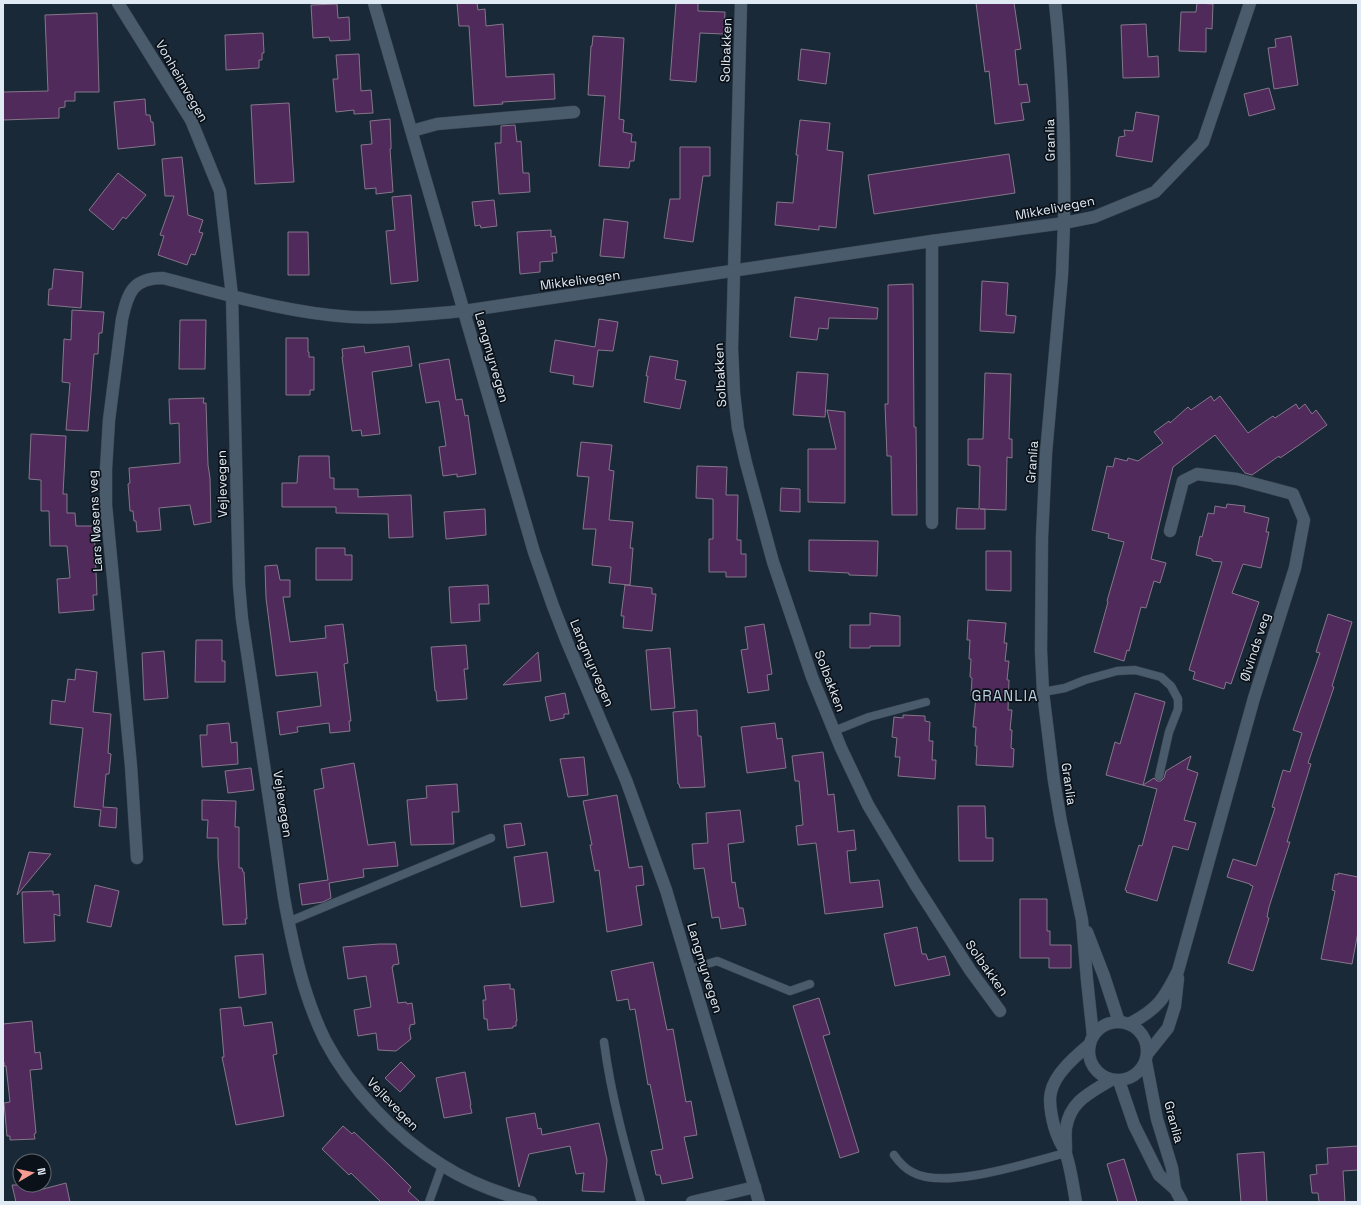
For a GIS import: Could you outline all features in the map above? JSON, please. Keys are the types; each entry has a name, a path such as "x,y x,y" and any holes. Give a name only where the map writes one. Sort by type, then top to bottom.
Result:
{"street":[{"name":"Vonheimvegen","path":"118,3 191,120 220,191 232,296"},
{"name":"Langmyrvegen","path":"374,3 516,491 553,606 626,780 666,890 759,1202"},
{"name":"Solbakken","path":"741,3 732,348 734,392 738,428 746,463 773,562 812,677 834,731 872,812 970,970 1000,1011"},
{"name":"Granlia","path":"1055,3 1062,78 1065,181 1062,275 1046,453 1042,530 1041,643 1044,692 1054,780 1061,822 1082,920 1091,1040 1089,1056 1093,1067 1101,1076 1115,1081 1134,1126 1159,1175 1175,1189"},
{"name":"Mikkelivegen","path":"232,296 317,314 352,317 414,316 464,311 734,272 932,241 1064,223 1094,217 1155,192 1203,142 1250,3"},
{"path":"412,131 437,124 574,112"},
{"path":"932,241 932,523"},
{"name":"Lars Nøsens veg","path":"137,858 131,766 106,505 106,469 109,420 122,319 126,303 135,286 142,281 152,278 163,278 232,296"},
{"name":"Vejlevegen","path":"232,296 239,592 264,774 288,922 300,976 325,1040 340,1065 375,1108 395,1129 442,1166 493,1190 531,1202"},
{"name":"Øivinds veg","path":"1124,1023 1143,1017 1155,1008 1168,992 1178,971 1254,698 1295,568 1304,520 1293,494 1237,479 1197,474 1183,481 1170,531"},
{"name":"Granlia","path":"1082,920 1124,1023 1137,1028 1144,1035 1147,1044 1147,1058 1157,1119 1172,1168 1175,1189 1182,1202"},
{"name":"Øivinds veg","path":"1147,1058 1168,1028 1175,1006 1178,988 1178,971"},
{"path":"1066,1153 1057,1136 1052,1120 1050,1092 1055,1081 1069,1063 1091,1040 1100,1028 1109,1023 1124,1023"},
{"path":"1076,1202 1066,1153 1066,1128 1070,1116 1077,1103 1087,1094 1115,1081 1127,1080 1135,1076 1142,1070 1147,1058"},
{"path":"692,1202 755,1187"}],"lane":[{"path":"1044,692 1065,688 1085,680 1117,671 1136,670 1161,677 1171,686 1178,699 1178,708 1169,732 1159,776"},
{"name":"Solbakken","path":"834,731 869,717 926,702"},
{"path":"288,922 491,838"},
{"path":"690,969 717,961 790,991 810,984"},
{"path":"604,1042 613,1093 628,1158 641,1202"},
{"path":"894,1155 902,1165 913,1173 938,1179 981,1174 1066,1153"},
{"path":"429,1202 442,1166"}],"building":[{"path":"457,3 477,3 478,10 485,9 486,26 503,24 506,77 554,74 555,99 502,102 503,104 474,106 469,26 459,26"},
{"path":"676,3 698,3 698,11 725,12 724,34 700,33 696,82 670,80"},
{"path":"976,3 1014,3 1021,49 1015,50 1019,85 1027,84 1030,102 1021,103 1024,120 995,124 989,71 985,72"},
{"path":"1197,3 1213,4 1212,29 1206,28 1206,52 1179,51 1181,12 1196,12"},
{"path":"337,4 338,18 349,17 350,40 330,41 329,37 313,38 311,5"},
{"path":"97,13 99,92 75,92 75,101 65,101 65,107 59,108 59,118 3,120 3,92 48,91 45,15"},
{"path":"1146,24 1148,57 1158,56 1159,77 1123,78 1121,25"},
{"path":"263,33 264,53 262,53 262,60 259,60 259,68 226,70 225,35"},
{"path":"593,36 624,38 619,119 624,120 623,132 632,134 631,142 636,142 634,161 630,161 629,168 599,166 605,96 588,95"},
{"path":"1291,36 1298,85 1274,89 1268,48 1276,47 1275,39"},
{"path":"801,49 830,53 826,84 798,80"},
{"path":"359,54 361,91 371,90 373,113 354,114 354,110 336,112 333,79 338,79 336,55"},
{"path":"1269,88 1275,109 1249,116 1244,94"},
{"path":"145,99 146,115 150,115 151,122 153,122 155,145 118,149 114,102"},
{"path":"289,103 294,182 255,184 251,105"},
{"path":"1136,112 1159,116 1152,162 1116,156 1119,137 1125,136 1124,130 1133,131"},
{"path":"390,119 390,149 393,192 376,194 376,188 365,189 361,145 372,144 370,121"},
{"path":"800,120 830,123 827,150 843,152 836,228 819,226 819,230 775,225 777,202 793,203"},
{"path":"515,125 517,142 521,141 523,173 529,173 530,192 499,194 495,143 501,143 501,126"},
{"path":"680,147 710,147 710,176 703,176 693,242 664,238 670,199 680,199"},
{"path":"1009,154 1015,193 874,214 868,175"},
{"path":"182,157 188,215 203,220 199,232 203,233 195,255 191,254 187,265 158,255 164,236 160,235 174,196 165,196 162,159"},
{"path":"118,173 146,195 126,219 123,217 113,230 89,210"},
{"path":"411,195 418,281 391,284 386,231 395,230 392,197"},
{"path":"494,200 497,226 481,228 480,225 475,226 472,202"},
{"path":"604,219 628,222 624,258 600,256"},
{"path":"551,230 551,237 555,236 557,253 552,253 553,261 540,262 540,272 520,274 517,232"},
{"path":"288,232 308,232 309,275 288,275"},
{"path":"54,269 83,272 81,308 48,305 49,289 52,289"},
{"path":"982,281 1008,283 1006,315 1016,316 1014,333 980,331"},
{"path":"913,284 914,427 916,427 917,515 892,515 891,456 887,456 885,404 888,404 888,285"},
{"path":"795,297 878,308 877,319 829,318 828,329 819,328 817,340 790,337"},
{"path":"72,310 104,312 102,333 99,333 98,354 94,354 88,431 66,430 70,383 62,382 64,339 71,340"},
{"path":"599,319 618,322 613,351 598,350 593,387 573,384 574,376 550,372 555,340 595,347"},
{"path":"180,320 206,320 205,369 179,369"},
{"path":"286,338 308,338 309,357 314,357 314,390 310,390 310,395 286,395"},
{"path":"364,346 365,353 409,346 412,366 372,372 380,434 362,436 361,430 352,431 342,349"},
{"path":"650,356 678,361 675,379 686,381 680,409 644,402 648,376 646,376"},
{"path":"449,359 456,400 462,399 465,416 468,415 476,474 457,477 457,474 443,476 439,447 446,446 439,401 426,403 419,364"},
{"path":"797,372 828,374 825,417 793,415"},
{"path":"985,373 1011,374 1009,439 1012,439 1012,458 1007,457 1006,510 985,509 985,529 956,529 957,508 979,509 980,466 968,465 968,439 983,439"},
{"path":"1211,396 1214,401 1220,396 1248,433 1273,416 1275,418 1296,404 1299,409 1305,404 1312,414 1316,410 1327,425 1280,458 1279,456 1252,475 1245,473 1215,435 1173,467 1151,559 1166,563 1160,583 1154,581 1146,608 1141,607 1129,651 1127,650 1124,661 1094,652 1124,542 1108,538 1109,534 1092,530 1107,466 1113,467 1115,458 1127,461 1128,458 1138,461 1163,443 1154,432 1169,421 1170,423 1188,407 1191,410"},
{"path":"204,398 203,403 206,403 211,522 194,525 190,505 159,508 161,530 137,532 133,511 130,511 128,484 130,483 129,468 180,463 179,423 170,424 169,399"},
{"path":"827,410 845,412 845,503 808,502 808,449 836,449"},
{"path":"31,434 66,436 63,494 67,494 67,513 75,513 76,526 94,526 97,595 93,595 94,610 59,613 57,579 70,578 67,546 50,546 49,511 41,511 41,480 29,479"},
{"path":"581,442 612,445 609,470 614,471 609,520 633,522 630,548 633,548 630,585 609,583 611,567 592,565 596,529 583,529 589,477 577,476"},
{"path":"299,456 329,456 330,478 334,478 334,489 358,489 358,497 411,495 413,537 389,538 388,514 336,513 336,507 282,507 282,483 297,483"},
{"path":"697,466 727,467 726,495 738,495 737,540 741,540 741,554 746,554 746,577 726,577 726,572 709,572 709,539 713,539 713,499 696,498"},
{"path":"781,488 800,489 800,512 780,511"},
{"path":"1227,504 1245,506 1244,512 1269,518 1266,532 1269,532 1261,568 1243,564 1232,593 1259,602 1231,684 1226,682 1224,689 1193,679 1195,672 1189,670 1222,562 1212,561 1212,559 1196,555 1200,536 1202,537 1208,513 1214,514 1215,506 1226,508"},
{"path":"485,509 486,535 446,539 444,512"},
{"path":"809,540 878,541 877,576 809,571"},
{"path":"316,548 345,548 345,555 352,555 352,580 316,580"},
{"path":"986,551 1011,551 1011,591 986,590"},
{"path":"277,565 280,580 290,580 290,597 283,597 290,642 326,638 325,626 343,624 348,663 344,664 351,721 349,721 350,731 330,733 329,723 297,727 298,732 280,735 277,712 321,706 317,672 276,676 266,598 265,566"},
{"path":"488,585 489,604 479,604 480,621 451,623 449,587"},
{"path":"625,585 652,588 652,594 656,594 652,631 623,628 624,616 621,616"},
{"path":"870,613 900,616 900,646 850,648 850,625 870,625"},
{"path":"1328,614 1352,622 1332,686 1334,687 1308,763 1311,764 1287,842 1290,842 1269,907 1267,917 1269,918 1253,971 1228,963 1253,886 1227,877 1233,859 1256,866 1275,808 1272,807 1283,770 1290,772 1302,733 1293,730 1320,653 1316,652"},
{"path":"968,620 1006,623 1004,643 1007,643 1005,661 1009,661 1007,680 1009,680 1008,710 1012,710 1010,730 1012,730 1011,748 1014,749 1013,767 976,765 976,727 973,727 976,697 971,696 971,659 969,659 970,640 967,640"},
{"path":"764,624 772,674 767,675 769,690 748,693 741,650 748,649 745,627"},
{"path":"196,640 222,640 222,661 225,661 225,682 195,682"},
{"path":"466,645 468,669 464,669 467,699 437,701 431,647"},
{"path":"670,648 675,708 651,710 646,650"},
{"path":"164,651 168,698 144,700 142,653"},
{"path":"538,652 541,681 503,685"},
{"path":"76,669 97,672 93,712 111,714 108,753 111,754 109,774 106,774 103,807 117,808 116,828 99,826 101,810 74,807 83,728 50,724 52,700 65,702 68,679 75,680"},
{"path":"565,693 569,714 564,714 564,718 550,721 545,697"},
{"path":"1135,693 1165,702 1143,785 1154,778 1157,781 1161,781 1164,778 1166,771 1191,756 1187,769 1198,773 1184,820 1196,823 1188,850 1173,846 1157,901 1126,892 1127,891 1125,890 1139,845 1142,846 1157,789 1106,775 1115,742 1120,744"},
{"path":"697,710 698,736 701,736 705,787 680,788 678,784 673,712"},
{"path":"903,715 925,716 925,721 930,722 929,741 933,741 932,760 936,760 935,779 898,776 900,757 895,757 897,738 892,737 894,717 903,718"},
{"path":"229,723 231,743 237,742 238,764 202,767 200,735 207,735 207,725"},
{"path":"775,723 777,739 782,738 786,768 747,773 741,727"},
{"path":"823,752 828,795 834,794 838,832 854,830 856,850 847,851 850,883 879,880 883,907 825,914 816,843 798,845 796,826 803,825 799,781 795,781 792,756"},
{"path":"584,757 588,795 568,797 560,759"},
{"path":"354,763 368,845 395,842 398,866 363,869 364,877 329,883 331,898 323,902 302,905 299,884 328,880 314,790 324,788 321,769"},
{"path":"251,768 254,790 228,793 225,771"},
{"path":"457,784 459,812 452,812 454,844 411,845 407,800 427,798 426,786"},
{"path":"617,795 629,868 642,866 644,885 636,886 642,925 607,932 599,870 595,871 590,845 592,845 583,801"},
{"path":"202,800 236,801 235,827 239,827 239,868 242,868 244,872 246,924 223,925 218,838 207,838 208,820 202,820"},
{"path":"958,806 985,806 986,838 993,838 993,861 959,861"},
{"path":"740,810 744,842 728,844 732,883 735,882 739,908 743,908 746,925 721,929 719,917 712,918 704,868 694,869 692,844 708,843 706,813"},
{"path":"521,823 525,845 507,848 504,825"},
{"path":"29,852 51,854 17,895"},
{"path":"547,852 554,902 521,907 514,857"},
{"path":"1338,873 1358,877 1358,932 1352,964 1321,959 1335,891 1332,890 1335,874 1338,875"},
{"path":"95,885 119,891 111,927 87,922"},
{"path":"53,891 53,895 59,894 60,916 54,914 55,941 24,943 22,892"},
{"path":"1020,899 1047,899 1047,931 1050,931 1050,945 1071,945 1071,968 1049,968 1049,958 1020,958"},
{"path":"917,927 922,954 926,954 928,960 945,956 950,975 895,986 884,934"},
{"path":"396,944 399,964 393,965 392,967 398,1003 412,1003 415,1024 410,1025 409,1028 411,1039 396,1051 378,1050 376,1033 358,1036 354,1010 371,1007 366,976 348,979 343,947"},
{"path":"263,954 266,994 239,998 235,956"},
{"path":"653,962 667,1030 673,1029 686,1102 691,1101 697,1135 684,1137 693,1178 662,1184 660,1175 656,1175 651,1151 663,1149 650,1084 648,1085 635,1009 630,1010 628,999 617,1001 611,971"},
{"path":"510,984 510,989 514,989 517,1021 516,1026 513,1026 513,1028 488,1030 487,1019 484,1019 483,1000 486,1000 484,986"},
{"path":"819,998 830,1034 823,1036 859,1152 840,1158 793,1006"},
{"path":"241,1007 244,1026 272,1022 277,1054 273,1055 284,1116 236,1125 222,1057 224,1057 220,1009"},
{"path":"32,1021 35,1053 40,1052 42,1069 30,1070 36,1133 34,1134 35,1139 10,1140 10,1136 7,1136 4,1103 10,1102 6,1066 4,1066 3,1062 3,1024"},
{"path":"401,1062 415,1076 400,1092 385,1078"},
{"path":"465,1072 472,1113 444,1118 436,1078"},
{"path":"535,1113 538,1129 541,1128 542,1135 599,1123 607,1160 604,1192 582,1191 584,1173 576,1174 570,1146 529,1154 519,1187 506,1118"},
{"path":"343,1126 352,1134 354,1132 388,1164 411,1187 408,1191 420,1202 381,1202 351,1173 349,1175 322,1149"},
{"path":"1358,1146 1358,1170 1343,1171 1345,1202 1319,1202 1318,1193 1312,1193 1310,1175 1317,1174 1316,1165 1328,1164 1327,1148"},
{"path":"1264,1152 1267,1202 1241,1202 1237,1154"},
{"path":"1124,1159 1137,1202 1118,1202 1107,1164"},
{"path":"66,1183 70,1202 16,1202 14,1193 52,1193 52,1187"}],"district":[{"name":"GRANLIA","path":"1005,695"}]}
